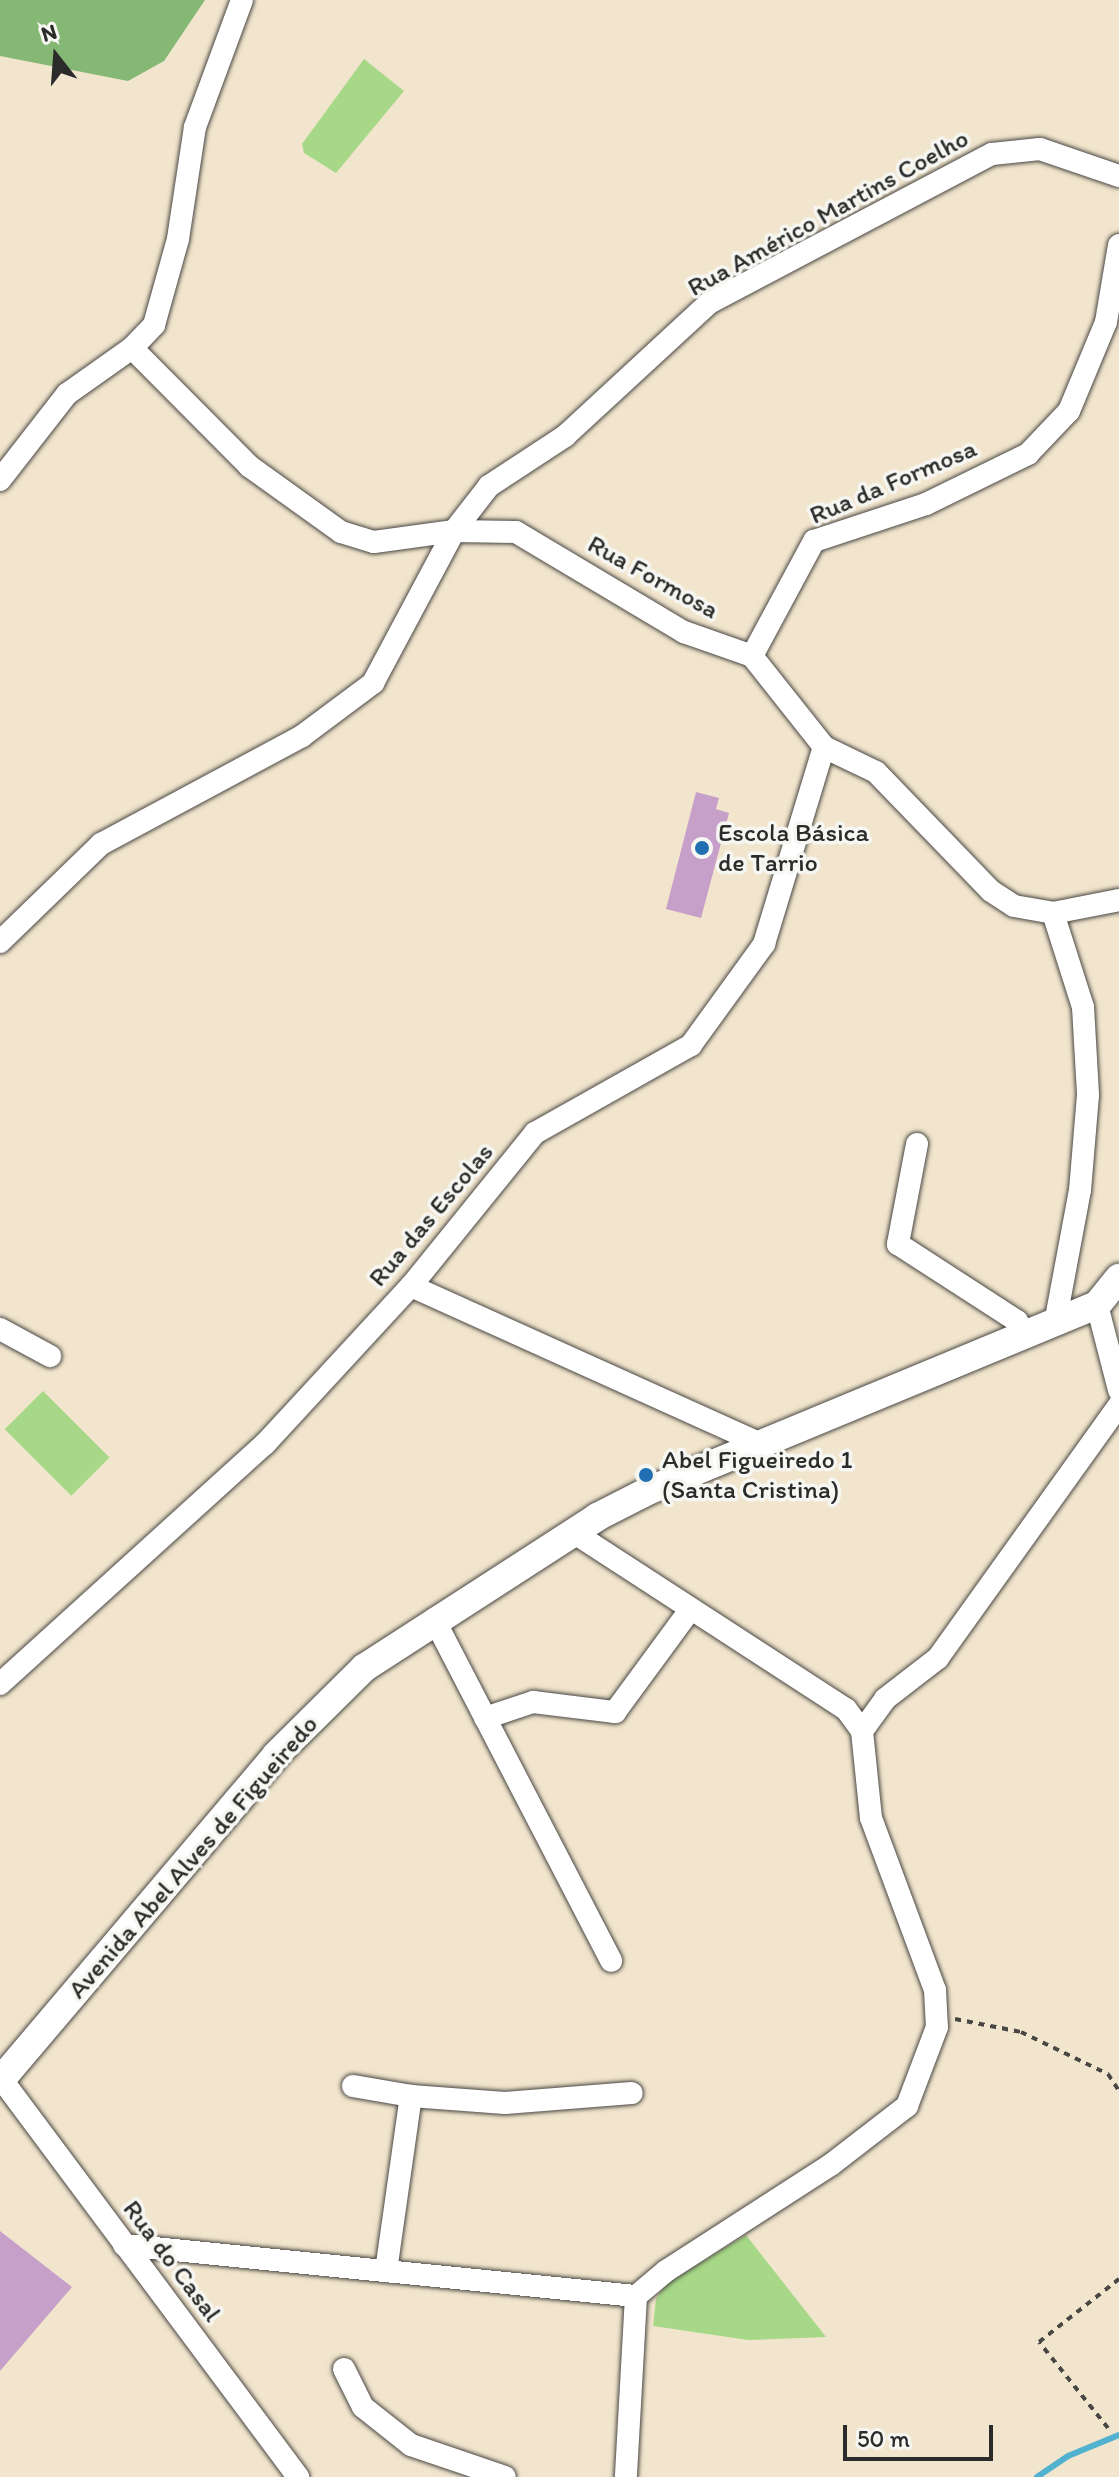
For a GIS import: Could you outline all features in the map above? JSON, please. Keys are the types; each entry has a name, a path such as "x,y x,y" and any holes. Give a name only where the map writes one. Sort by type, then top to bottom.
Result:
{"main road":[{"name":"Avenida Abel Alves de Figueiredo","path":"0,2079 276,1755 364,1668 434,1619 573,1532 650,1490 1055,1324 1097,1305 1119,1278"}],"street":[{"path":"0,480 67,394 132,348 154,325 178,239 195,127 242,0"},
{"name":"Rua Américo Martins Coelho","path":"0,942 101,844 302,736 373,683 454,531 489,486 565,436 709,303 992,154 1040,149 1119,176"},
{"name":"Rua da Formosa","path":"752,656 814,541 926,504 1028,454 1069,411 1106,322 1119,245"},
{"name":"Rua Formosa","path":"132,348 249,466 341,532 374,542 454,531 516,532 684,632 752,656"},
{"path":"752,656 824,747 876,772 991,891 1014,906 1053,913 1119,900"},
{"name":"Rua das Escolas","path":"0,1684 265,1444 411,1286 535,1133 691,1045 764,944 824,747"},
{"path":"1053,913 1083,1007 1088,1095 1080,1190 1055,1324"},
{"path":"917,1144 898,1244 1017,1321 1023,1337"},
{"path":"411,1286 761,1444"},
{"path":"1097,1305 1119,1390"},
{"path":"0,1329 50,1356"},
{"path":"862,1731 885,1699 938,1658 1119,1405"},
{"path":"124,2245 636,2296 666,2271 832,2164 907,2106 924,2071 937,2015 935,1990 871,1818 862,1731 846,1709 573,1532"},
{"path":"485,1718 533,1702 615,1712 690,1610"},
{"path":"434,1619 611,1961"},
{"name":"Rua do Casal","path":"0,2079 298,2477"},
{"path":"353,2086 411,2096 505,2103 632,2093"},
{"path":"386,2271 411,2096"},
{"path":"626,2477 636,2296"},
{"path":"344,2369 363,2407 411,2445 505,2477"}],"path":[{"path":"937,2015 1021,2032 1108,2074 1119,2091"},
{"path":"1108,2428 1039,2342 1119,2279"}],"green space":[{"path":"0,0 205,0 164,61 128,81 0,56"},
{"path":"364,59 404,91 336,173 304,153 302,144"},
{"path":"43,1391 109,1457 71,1496 5,1429"},
{"path":"746,2235 826,2337 748,2340 653,2326 656,2299 666,2284"}],"building":[{"path":"696,792 719,798 716,809 729,813 701,918 666,909"},
{"path":"0,2231 72,2287 0,2371"}],"waterway":[{"path":"1037,2477 1068,2456 1119,2435"}],"place":[{"name":"Escola Básica de Tarrio","path":"702,848"},
{"name":"Abel Figueiredo 1 (Santa Cristina)","path":"646,1475"}]}
